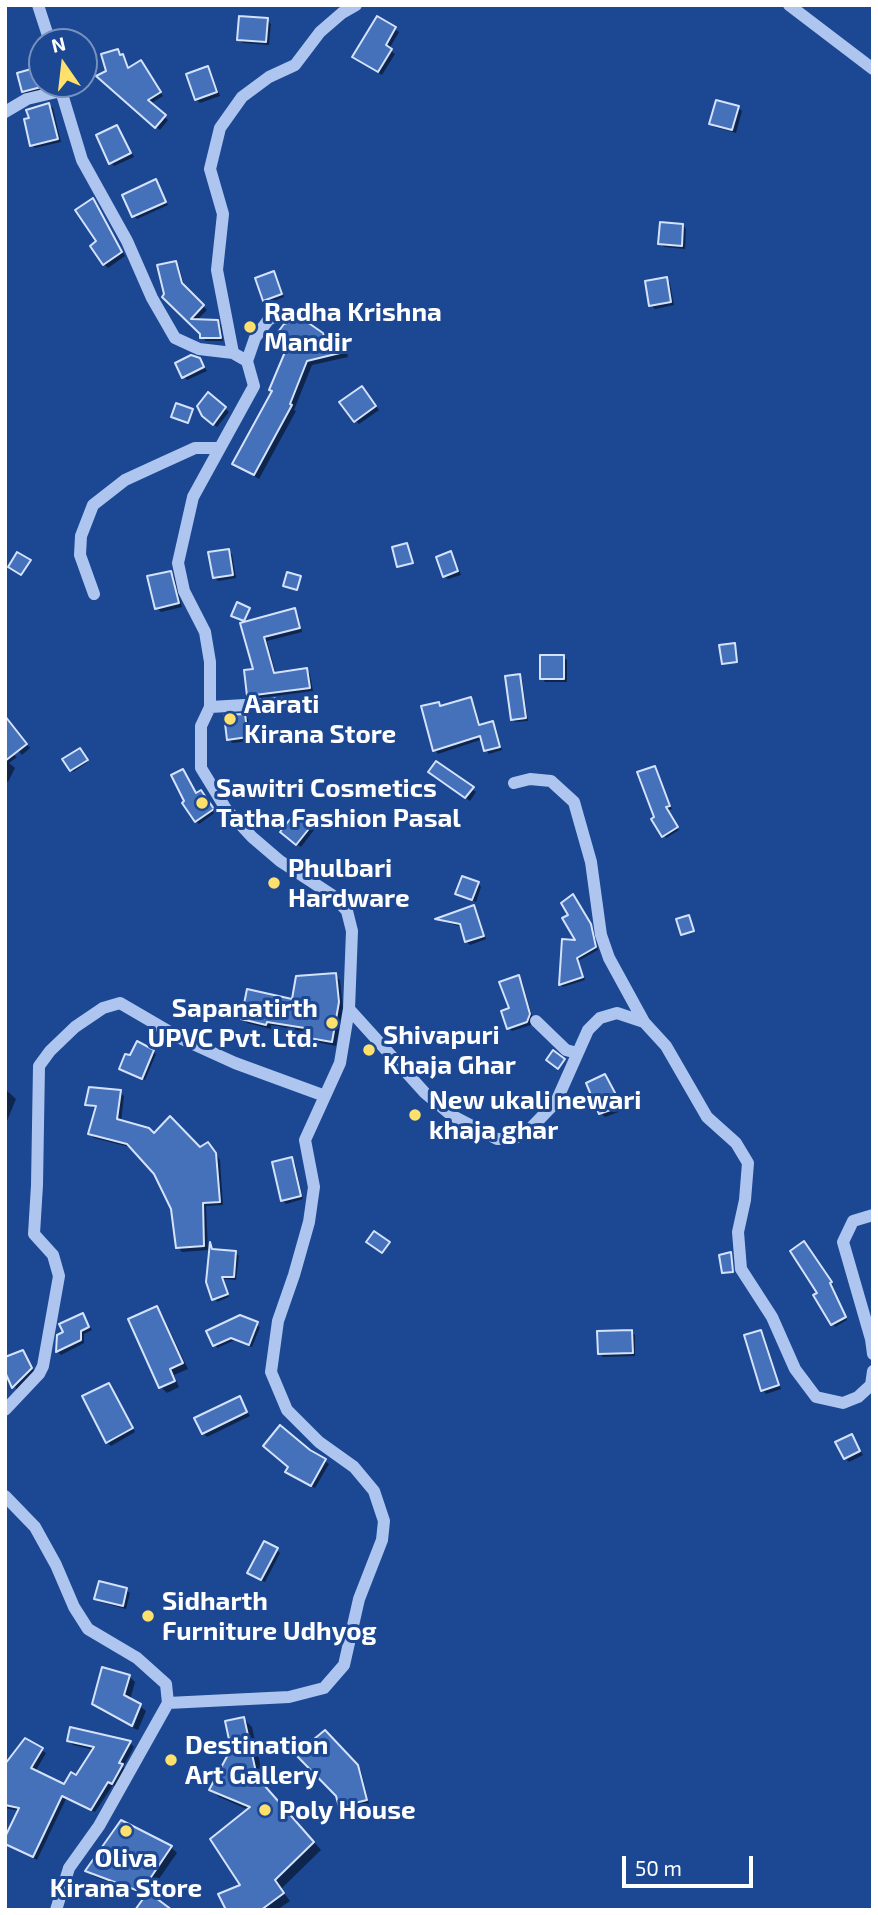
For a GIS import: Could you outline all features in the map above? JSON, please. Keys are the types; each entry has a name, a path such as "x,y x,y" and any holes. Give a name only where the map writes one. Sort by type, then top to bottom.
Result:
{"street":[{"path":"38,5 45,28"},
{"path":"233,353 217,270 223,214 211,169 220,128 242,97 269,78 295,65 320,32 356,5"},
{"path":"789,5 873,69"},
{"path":"5,112 30,98"},
{"path":"63,98 82,160 127,241 152,298 175,338 199,349 233,353 247,362"},
{"path":"168,1703 289,1697 324,1688 344,1665 359,1600 382,1541 384,1521 374,1491 354,1467 319,1442 287,1410 271,1372 278,1321 309,1222 314,1187 305,1140 340,1063 349,1009 352,930 347,911 332,895 280,861 226,809 201,768 201,726 210,707 210,662 205,632 184,591 178,563 193,497 254,386 247,362 255,338 269,319 288,314"},
{"path":"94,594 80,555 81,536 93,505 125,480 195,448 220,448"},
{"path":"210,707 280,703"},
{"path":"514,783 530,779 551,781 574,802 591,862 593,889 609,958 644,1022 666,1046 706,1117 736,1143 748,1163 745,1200 738,1231 741,1269 772,1317 795,1369 816,1397 843,1403 858,1397 871,1385 873,1371"},
{"path":"5,1410 39,1374 43,1366 59,1276 53,1255 34,1234 40,1066 75,1027 103,1007 120,1003 180,1038 325,1096"},
{"path":"349,1009 425,1093 451,1115 498,1139 513,1139 528,1131 556,1102 588,1030 600,1018 617,1013 644,1022"},
{"path":"536,1021 566,1050 577,1053"},
{"path":"873,1215 853,1221 843,1242 873,1354"},
{"path":"5,1496 36,1527 74,1607 88,1629 137,1658 166,1684 168,1703 99,1826 69,1868 56,1910"}],"building":[{"path":"239,16 268,18 266,42 237,40"},
{"path":"377,16 396,27 386,45 392,49 378,72 352,57"},
{"path":"118,49 128,68 141,60 161,92 148,100 166,115 155,128 98,78 98,75 106,71 101,54"},
{"path":"208,66 217,92 195,100 186,74"},
{"path":"28,70 28,90 22,92 17,73"},
{"path":"716,100 739,106 732,130 709,124"},
{"path":"49,103 58,139 30,146 24,119 29,118 26,110"},
{"path":"117,125 131,153 109,164 96,135"},
{"path":"156,179 166,202 132,217 122,195"},
{"path":"93,198 122,252 103,265 90,246 96,241 75,210"},
{"path":"660,222 683,224 682,246 658,244"},
{"path":"176,261 182,283 204,305 191,319 218,320 221,338 200,338 200,334 162,297 164,294 157,265"},
{"path":"274,271 282,294 263,301 255,278"},
{"path":"667,277 671,302 649,306 645,281"},
{"path":"297,315 323,333 324,337 340,332 344,352 307,361 290,404 292,405 254,475 232,464 272,391 269,390 290,340 278,332 284,324 294,321"},
{"path":"191,355 200,358 204,367 182,378 175,363"},
{"path":"362,386 376,406 354,422 339,402"},
{"path":"208,392 226,407 213,425 202,416 197,406"},
{"path":"176,403 193,409 188,423 171,417"},
{"path":"407,543 413,563 397,567 392,547"},
{"path":"229,549 233,575 213,578 208,552"},
{"path":"451,551 458,571 443,577 436,557"},
{"path":"17,552 31,560 21,575 8,567"},
{"path":"171,571 179,603 155,609 147,576"},
{"path":"287,572 301,576 297,590 283,586"},
{"path":"237,602 250,608 244,621 231,616"},
{"path":"295,608 300,628 264,637 274,673 307,668 310,688 247,696 244,670 253,669 240,623"},
{"path":"735,643 737,662 722,664 719,645"},
{"path":"540,655 564,655 564,679 540,679"},
{"path":"520,674 526,718 511,720 505,676"},
{"path":"471,697 479,725 493,721 500,747 484,751 480,736 433,751 421,706 439,702 440,706"},
{"path":"245,714 248,737 227,740 224,715"},
{"path":"5,716 27,744 5,761"},
{"path":"80,748 88,760 70,771 62,759"},
{"path":"436,761 474,787 465,798 428,772"},
{"path":"655,766 670,806 666,807 678,827 662,837 651,819 654,817 637,772"},
{"path":"183,769 196,793 201,790 214,809 195,822 182,803 184,801 171,775"},
{"path":"295,813 312,825 296,845 280,832"},
{"path":"462,876 479,882 472,900 455,894"},
{"path":"573,894 591,924 596,947 577,958 583,977 559,985 562,939 575,940 562,918 568,915 561,903"},
{"path":"474,905 484,936 465,942 460,924 435,919"},
{"path":"689,915 694,931 681,935 676,919"},
{"path":"336,973 339,1002 332,1042 309,1038 311,1029 267,1022 266,1025 241,1019 247,989 292,999 296,976"},
{"path":"519,975 530,1014 527,1022 507,1029 501,1011 509,1008 499,982"},
{"path":"137,1041 154,1050 142,1079 119,1069 125,1054 130,1055"},
{"path":"553,1050 565,1059 558,1069 546,1060"},
{"path":"605,1074 622,1106 599,1114 586,1083"},
{"path":"89,1087 121,1090 117,1119 149,1128 154,1133 170,1116 200,1147 208,1142 216,1153 220,1202 203,1203 204,1246 176,1248 171,1209 154,1174 127,1144 88,1134 96,1106 85,1105"},
{"path":"292,1157 301,1196 281,1201 272,1162"},
{"path":"374,1231 390,1242 382,1253 366,1242"},
{"path":"804,1241 832,1282 830,1283 846,1317 831,1325 813,1295 817,1293 790,1251"},
{"path":"210,1242 212,1249 236,1251 234,1277 222,1277 228,1294 212,1300 206,1282"},
{"path":"731,1252 733,1272 722,1273 719,1255"},
{"path":"157,1306 183,1363 170,1369 175,1381 159,1388 128,1319"},
{"path":"83,1313 89,1327 81,1331 81,1340 56,1352 57,1335 63,1332 59,1324"},
{"path":"240,1315 258,1322 249,1345 231,1338 213,1346 206,1331"},
{"path":"632,1330 633,1353 598,1354 597,1331"},
{"path":"761,1330 779,1385 761,1391 744,1335"},
{"path":"23,1350 32,1368 12,1388 5,1372 5,1357"},
{"path":"109,1383 133,1428 106,1443 82,1396"},
{"path":"240,1396 247,1412 202,1434 194,1418"},
{"path":"280,1425 310,1450 326,1459 311,1486 285,1472 288,1467 263,1446"},
{"path":"852,1434 860,1451 844,1459 835,1442"},
{"path":"264,1541 278,1548 261,1580 247,1573"},
{"path":"99,1581 127,1588 123,1606 94,1599"},
{"path":"102,1667 130,1675 124,1695 141,1704 132,1726 92,1704"},
{"path":"244,1717 257,1777 314,1842 275,1880 284,1893 261,1910 226,1910 218,1894 240,1885 210,1839 250,1807 209,1790 231,1749 225,1721"},
{"path":"70,1727 131,1741 112,1784 108,1782 91,1810 62,1796 33,1857 5,1844 5,1837 19,1808 5,1805 5,1764 25,1738 43,1748 31,1768 64,1784 71,1772 76,1775 94,1747 67,1741"},
{"path":"325,1730 358,1765 367,1800 339,1807 336,1796 294,1753"},
{"path":"121,1820 172,1846 141,1892 85,1871"},
{"path":"148,1892 172,1910 135,1910"}],"place":[{"name":"Radha Krishna Mandir","path":"250,327"},
{"name":"Aarati Kirana Store","path":"230,719"},
{"name":"Sawitri Cosmetics Tatha Fashion Pasal","path":"202,803"},
{"name":"Phulbari Hardware","path":"274,883"},
{"name":"Sapanatirth UPVC Pvt. Ltd.","path":"332,1023"},
{"name":"Shivapuri Khaja Ghar","path":"369,1050"},
{"name":"New ukali newari khaja ghar","path":"415,1115"},
{"name":"Sidharth Furniture Udhyog","path":"148,1616"},
{"name":"Destination Art Gallery","path":"171,1760"},
{"name":"Poly House","path":"265,1810"},
{"name":"Oliva Kirana Store","path":"126,1831"}]}
